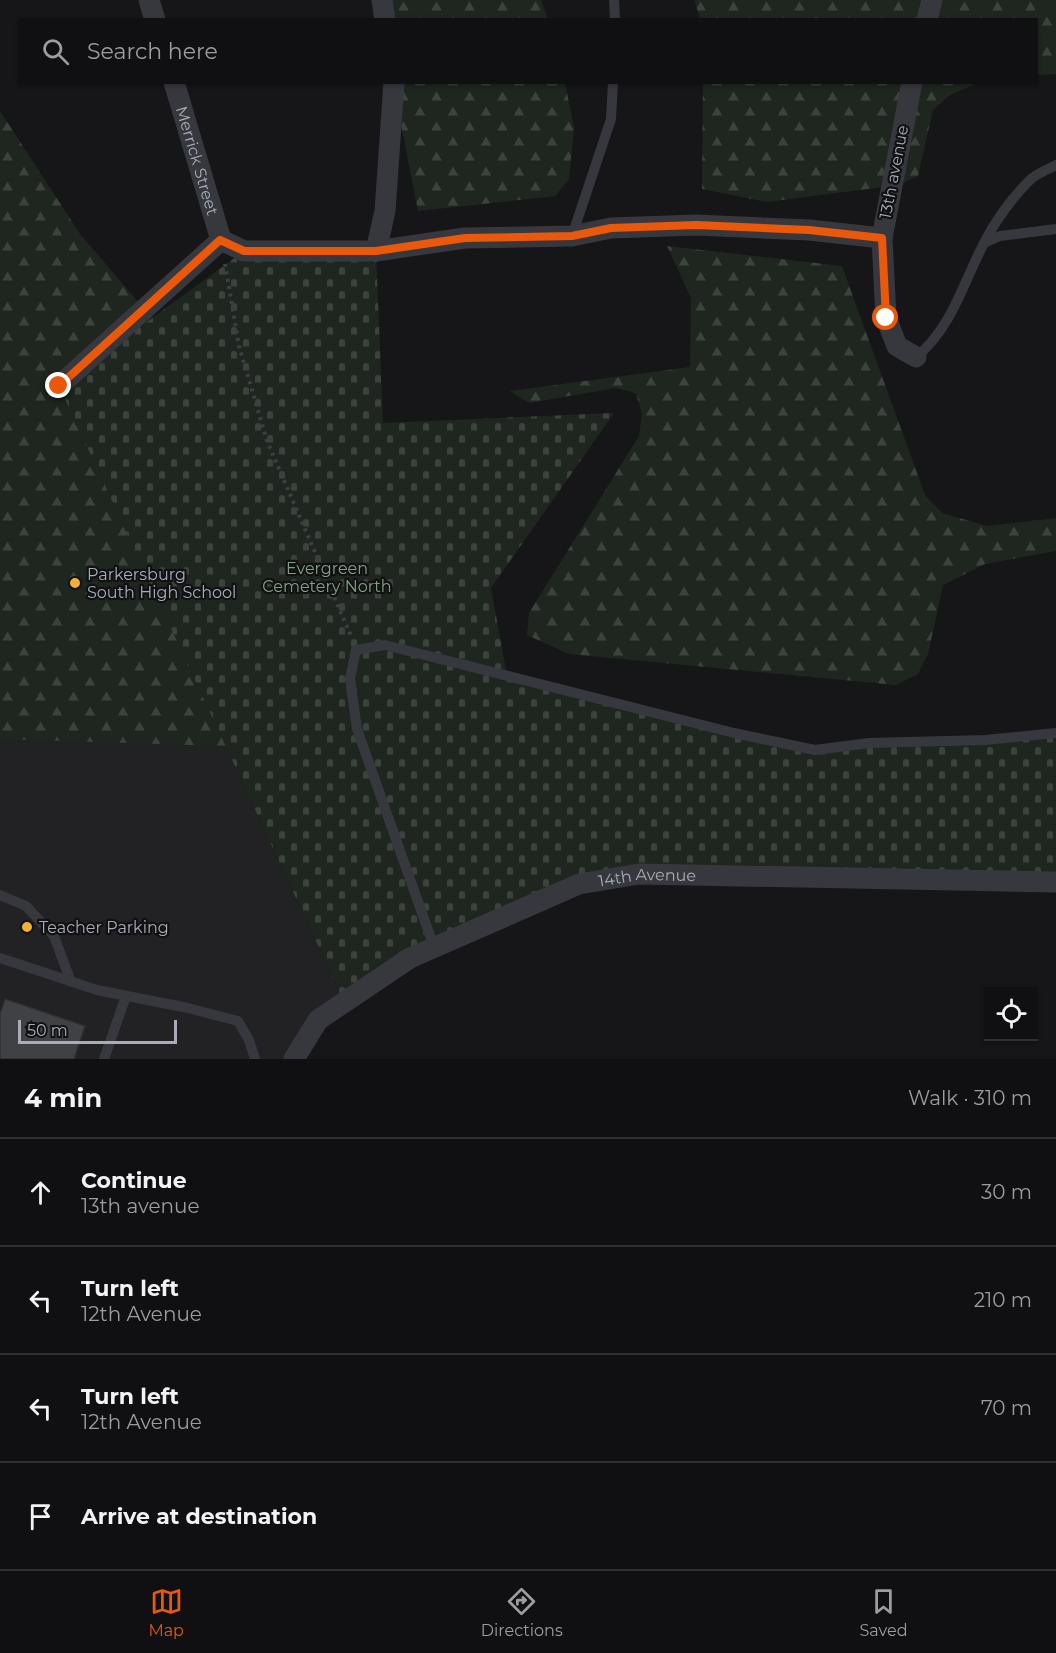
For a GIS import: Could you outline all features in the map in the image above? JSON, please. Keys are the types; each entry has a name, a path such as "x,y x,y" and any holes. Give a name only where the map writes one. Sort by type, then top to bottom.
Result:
{"street":[{"path":"149,0 154,18"},
{"path":"382,0 385,18"},
{"path":"928,18 932,0"},
{"name":"Merrick Street","path":"175,84 220,240"},
{"path":"376,251 385,211 394,84"},
{"name":"13th avenue","path":"912,84 882,238 886,318 897,346 916,357"},
{"path":"59,386 220,240 244,251 376,251 465,238 572,236 611,228 696,225 809,230 882,238"},
{"name":"14th Avenue","path":"294,1059 318,1020 410,958 579,884 639,874 1056,882"}],"lane":[{"path":"614,0 615,18"},
{"path":"572,236 611,119 613,84"},
{"path":"916,357 930,346 946,324 984,243 1000,218 1030,180 1056,165"},
{"path":"984,243 1000,236 1056,229"},
{"path":"434,947 357,729 350,679 356,650 385,645 734,734 815,750 869,743 985,740 1056,733"},
{"path":"0,895 26,906 54,936 70,982"},
{"path":"0,958 98,990 188,1008 238,1021 249,1040 255,1059"},
{"path":"104,1059 126,996"}],"path":[{"path":"220,240 239,346 267,441 356,650"}],"shaded area":[{"name":"Parkersburg South High School","path":"59,386 344,1002 294,1059 0,1059 0,420"}],"green space":[{"path":"376,0 541,0 548,18 380,18"},
{"path":"694,0 1056,0 1056,74 1038,75 1038,18 700,18"},
{"path":"393,84 565,84 574,127 569,179 555,196 418,211"},
{"path":"703,84 976,84 950,95 933,110 918,176 898,185 767,202 702,189"},
{"path":"0,111 80,234 152,318 59,386 226,746 0,739"},
{"path":"667,246 842,266 925,495 942,513 987,526 1056,518 1056,551 985,564 943,585 928,654 918,674 896,685 569,654 527,635 529,613 639,436 642,414 636,393 616,388 529,403 510,391 690,367 691,298"},
{"name":"Evergreen Cemetery North","path":"244,251 376,251 383,423 614,413 491,588 507,676 815,750 1056,733 1056,882 579,884 344,1002 59,386"}],"building":[{"path":"5,999 85,1026 74,1059 0,1059 0,1014"}],"place":[{"name":"Parkersburg South High School","path":"75,583"},
{"name":"Teacher Parking","path":"27,927"}],"route":[{"path":"59,386 220,240 244,251 376,251 465,238 572,236 611,228 696,225 809,230 882,238 886,318"}]}
